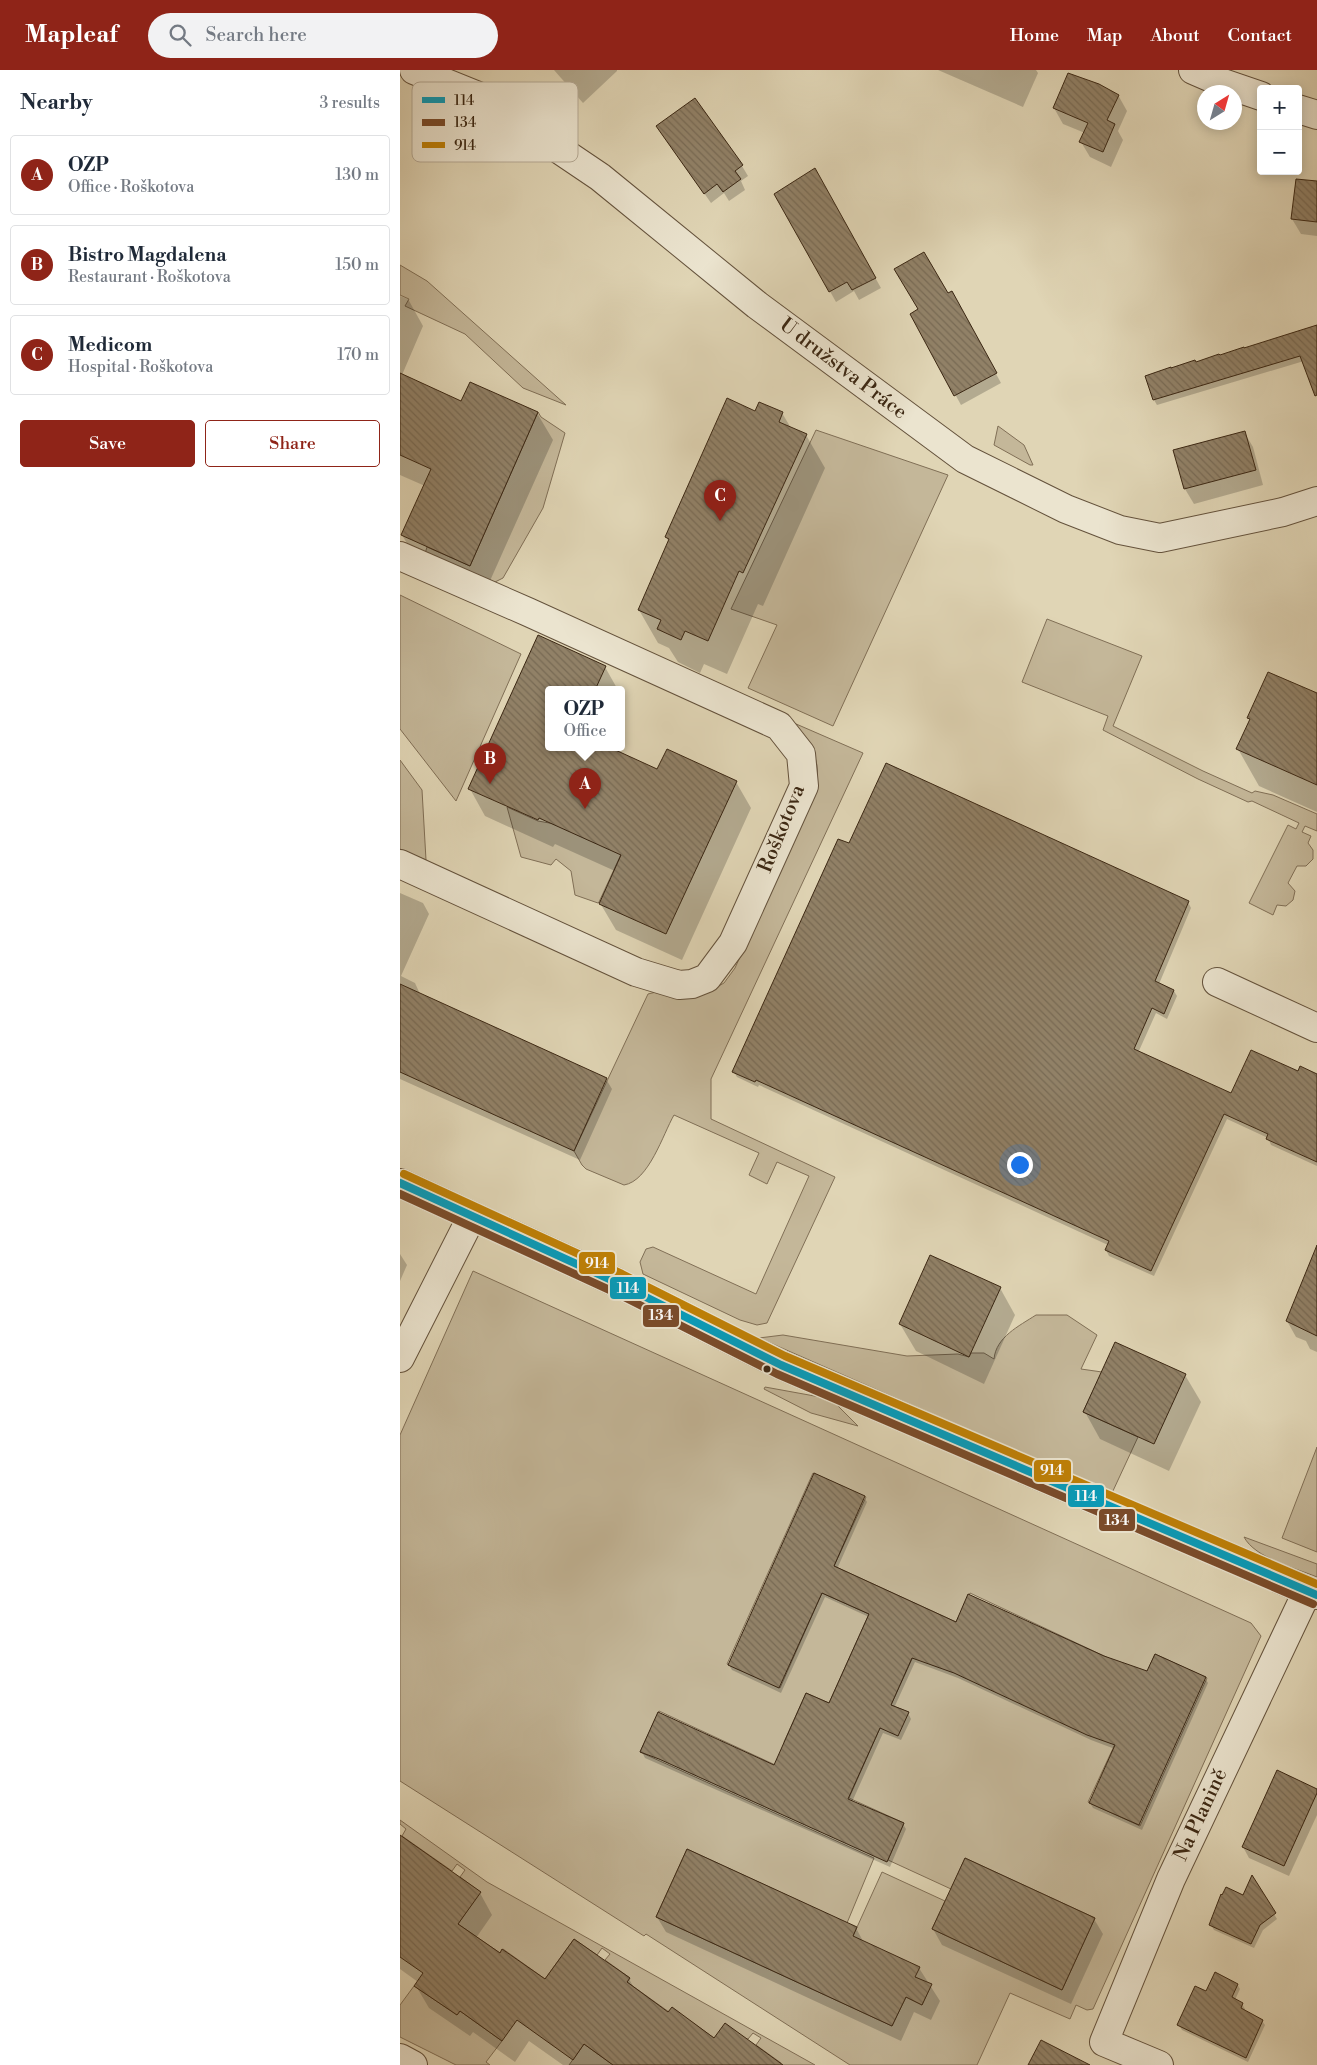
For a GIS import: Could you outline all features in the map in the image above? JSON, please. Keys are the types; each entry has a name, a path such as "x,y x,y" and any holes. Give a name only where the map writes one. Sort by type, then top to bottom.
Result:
{"street":[{"name":"U družstva Práce","path":"414,70 444,82"},
{"path":"1193,70 1219,74 1257,94"},
{"path":"1302,110 1317,115"},
{"name":"U družstva Práce","path":"578,162 600,177 757,305 965,459 1066,509 1120,530 1160,538 1283,512 1317,501"},
{"name":"Roškotova","path":"400,556 779,726 801,754 804,786 733,943 707,978 692,984 679,985 636,972 400,864"},
{"path":"1217,982 1317,1028"},
{"path":"400,1183 618,1283 781,1365 1084,1493 1312,1593"},
{"path":"400,1358 472,1216"},
{"name":"Na Planině","path":"1159,2065 1104,2042 1171,1879 1312,1593"},
{"path":"400,2058 413,2065"}],"shaded area":[{"path":"400,265 427,281 566,405 523,388 465,334 405,306 409,299 400,295"},
{"path":"538,412 541,417 565,433 543,508 503,578 489,585 424,557 427,547 470,566"},
{"path":"998,426 1024,445 1033,465 994,445"},
{"path":"816,430 948,475 833,726 748,688 777,625 731,609"},
{"path":"400,595 521,654 456,801 400,729"},
{"path":"1047,619 1142,656 1113,726 1252,793 1255,791 1273,795 1317,814 1317,831 1305,826 1302,832 1311,836 1308,843 1313,850 1313,859 1306,866 1297,866 1288,883 1295,891 1293,900 1286,906 1277,905 1273,915 1249,903 1288,825 1296,829 1299,823 1198,779 1103,730 1108,716 1022,682"},
{"path":"780,717 863,753 711,1079 711,1119 835,1177 767,1323 757,1325 740,1320 643,1274 640,1262 646,1249 653,1247 756,1294 809,1176 777,1162 767,1184 749,1175 759,1153 674,1115 648,1166 633,1182 624,1185 586,1169 574,1151 648,994 660,991 708,992 724,983 735,968 816,789 817,765 810,748"},
{"path":"400,760 422,790 426,860 400,849"},
{"path":"507,807 538,821 629,837 598,903 575,895 571,871 556,859 551,865 521,857"},
{"path":"473,1271 1251,1623 1261,1636 1093,2009 1087,2010 1076,2005 1070,2019 1010,1993 977,2065 850,2065 646,1934 644,1936 400,1781 400,1435","holes":["813,1473 866,1497 834,1566 956,1622 970,1593 1119,1663 1121,1662 1134,1702 1155,1654 1207,1678 1140,1826 1088,1802 1122,1729 922,1637 891,1705 908,1712 880,1728 849,1798 904,1823 888,1860 951,1889 965,1858 1095,1918 1062,1990 932,1929 945,1901 882,1872 853,1936 915,1977 931,1985 922,2005 906,1997 892,2026 656,1917 687,1849 847,1923 874,1858 640,1752 659,1711 799,1776 784,1742 806,1693 829,1703 869,1614 822,1593 780,1688 727,1664"]},
{"path":"1036,1315 1067,1315 1097,1335 1081,1369 1102,1372 1083,1412 1138,1437 1112,1493 759,1338 783,1335 907,1356 958,1354 969,1357 971,1353 984,1353 994,1359 999,1344 1004,1338"},
{"path":"765,1387 831,1399 858,1426 811,1413 764,1389"},
{"path":"1317,1447 1317,1552 1282,1538"},
{"path":"1244,1537 1317,1564 1317,1577 1266,1557 1249,1544"},
{"path":"400,1820 487,1882 815,2065 780,2065 781,2063 756,2045 761,2038 753,2033 748,2039 714,2038 672,2008 669,2012 627,1982 630,1978 605,1960 610,1954 602,1948 597,1955 574,1939 545,1979 503,1949 500,1953 458,1924 480,1892 460,1877 465,1870 457,1864 452,1871 402,1836 406,1829 400,1824"},
{"path":"414,1986 457,2015 460,2011 502,2041 486,2062 490,2065 456,2065 400,2037 400,2005"},
{"path":"584,2044 613,2065 569,2065"}],"building":[{"path":"1068,73 1099,84 1119,95 1107,120 1115,124 1103,152 1079,142 1088,123 1053,108"},
{"path":"695,98 743,165 735,171 741,179 723,192 717,184 704,194 656,126"},
{"path":"815,168 876,278 852,290 847,282 829,292 774,194"},
{"path":"1296,179 1317,181 1317,222 1291,219"},
{"path":"924,252 948,293 952,291 997,373 954,396 910,314 918,309 894,269"},
{"path":"1317,325 1317,395 1315,396 1300,356 1153,400 1145,376"},
{"path":"400,373 461,401 470,382 538,412 470,566 401,535 431,469 400,455"},
{"path":"727,398 755,411 759,402 783,412 779,422 807,434 743,573 739,571 708,641 685,631 681,640 657,629 661,620 638,610 669,539 665,537"},
{"path":"1245,431 1256,470 1184,489 1173,450"},
{"path":"538,635 606,666 597,686 545,686 545,751 618,751 657,769 667,749 737,781 666,934 599,904 621,855 468,789"},
{"path":"1268,672 1317,693 1317,785 1236,749 1250,719 1247,718"},
{"path":"886,763 1189,901 1155,981 1174,990 1164,1014 1152,1008 1134,1049 1231,1093 1251,1050 1298,1071 1300,1066 1317,1074 1317,1162 1266,1139 1268,1134 1224,1114 1151,1271 1105,1250 1109,1241 756,1080 755,1082 732,1072 838,839 849,843"},
{"path":"400,984 607,1078 574,1151 400,1072"},
{"path":"1317,1245 1317,1336 1286,1321"},
{"path":"930,1255 1001,1287 969,1357 899,1324"},
{"path":"1115,1342 1186,1374 1154,1444 1083,1412"},
{"path":"814,1473 865,1496 834,1566 956,1622 968,1594 1104,1656 1147,1671 1155,1654 1206,1677 1139,1825 1089,1803 1115,1745 1087,1735 954,1673 912,1658 891,1705 909,1712 898,1736 880,1728 848,1799 904,1823 887,1862 640,1752 658,1712 774,1765 806,1693 829,1703 869,1614 822,1593 779,1688 728,1665"},
{"path":"1277,1770 1317,1789 1317,1793 1284,1866 1242,1847"},
{"path":"400,1835 481,1892 458,1924 500,1953 502,1949 545,1979 574,1939 630,1978 627,1982 668,2012 672,2007 714,2038 725,2023 783,2065 613,2065 584,2044 573,2060 517,2020 502,2041 460,2011 457,2015 414,1986 423,1973 400,1957"},
{"path":"687,1849 857,1927 853,1936 920,1967 915,1977 932,1984 922,2005 906,1997 892,2026 656,1917"},
{"path":"965,1858 1095,1918 1062,1990 932,1929"},
{"path":"1252,1875 1276,1913 1260,1925 1251,1944 1209,1925 1221,1894 1226,1887 1243,1895"},
{"path":"1215,1972 1238,1984 1232,1997 1243,2003 1241,2008 1263,2020 1246,2058 1177,2025 1195,1986 1206,1991"},
{"path":"1041,2040 1090,2065 1028,2065"}],"transit line":[{"name":"914","path":"404,1174 622,1274 785,1356 1317,1584"},
{"name":"114","path":"400,1183 618,1283 781,1365 1317,1595"},
{"name":"134","path":"400,1194 614,1292 777,1374 1313,1604"}],"place":[{"name":"Medicom","path":"720,521"},
{"name":"Bistro Magdalena","path":"490,784"},
{"name":"OZP","path":"585,809"}]}
